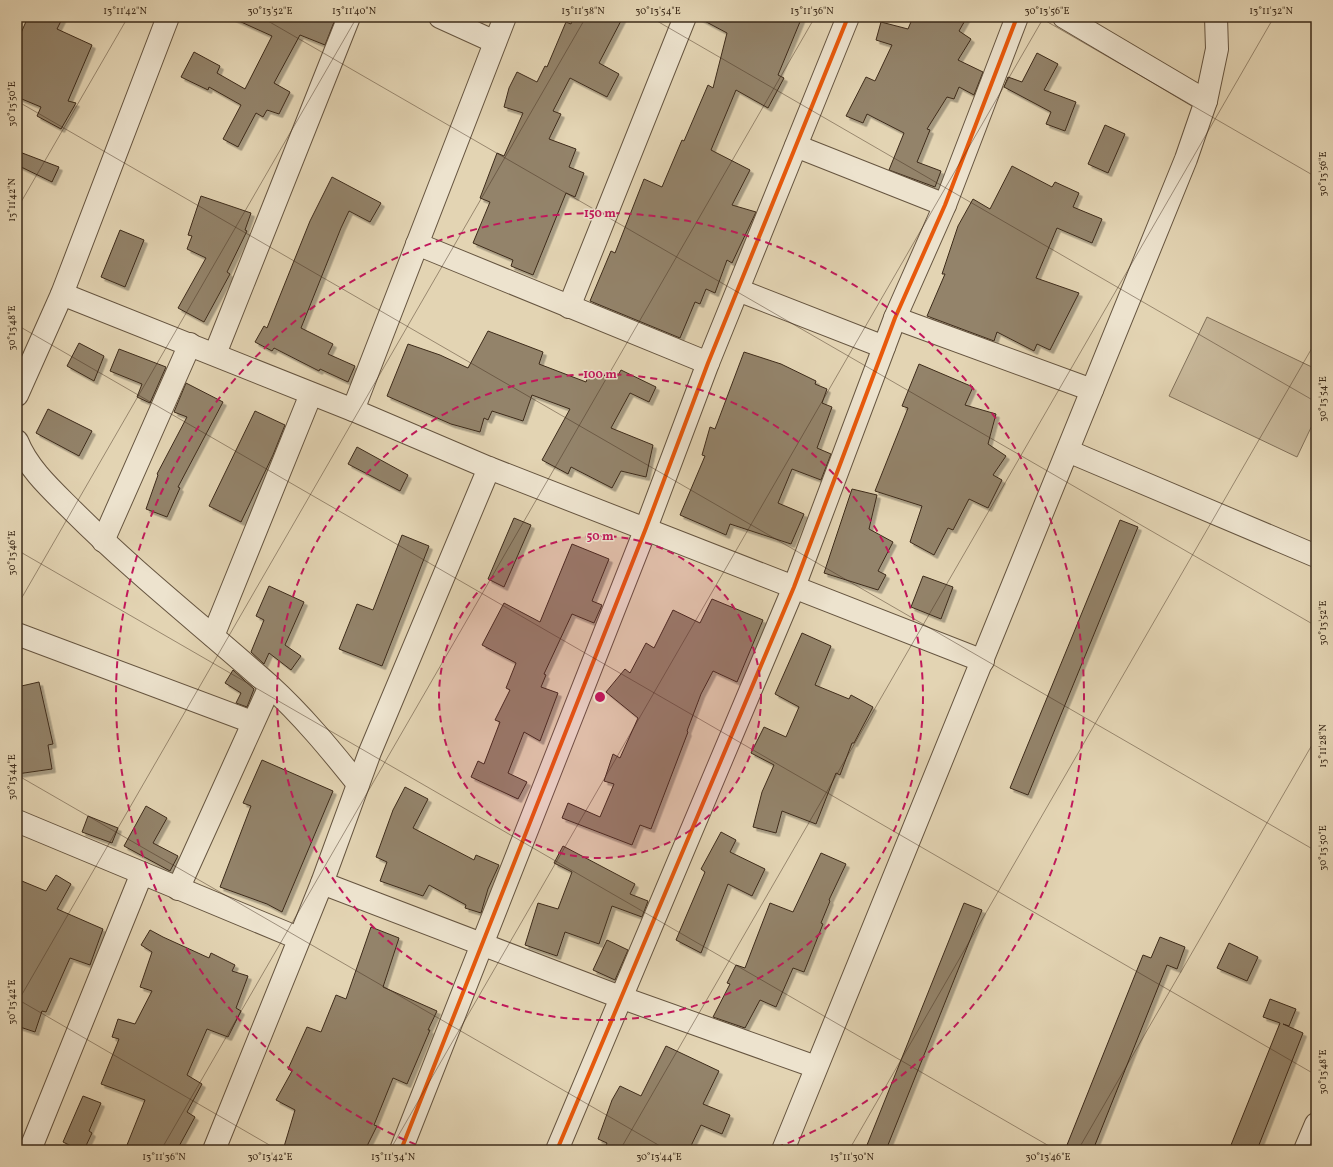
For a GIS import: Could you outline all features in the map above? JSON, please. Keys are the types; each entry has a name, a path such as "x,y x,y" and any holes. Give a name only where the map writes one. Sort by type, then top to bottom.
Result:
{"street":[{"path":"17,395 22,369 62,294 168,17"},
{"path":"215,354 349,17"},
{"path":"440,17 495,42"},
{"path":"353,410 505,17"},
{"path":"569,307 685,17"},
{"path":"401,1150 646,528 708,363 848,17"},
{"path":"557,1150 620,997 794,587 895,318 945,205 1017,17"},
{"path":"1064,17 1206,101"},
{"path":"783,1150 1186,159 1206,101 1217,49 1216,17"},
{"path":"796,146 945,205"},
{"path":"417,244 708,363"},
{"path":"738,290 884,347"},
{"path":"62,294 353,410 489,468 646,528 983,661"},
{"path":"895,318 1092,390"},
{"path":"103,541 190,344"},
{"path":"213,636 311,394"},
{"path":"17,441 23,456 58,496 103,541 270,686 300,715 358,784"},
{"path":"1068,451 1316,556"},
{"path":"214,1150 298,938 322,883 358,784 489,468"},
{"path":"17,634 252,722"},
{"path":"178,889 252,722 270,686"},
{"path":"17,821 298,938"},
{"path":"30,1150 142,873"},
{"path":"322,883 620,997 816,1067"},
{"path":"1305,1150 1316,1124"}],"shaded area":[{"path":"1207,317 1316,369 1316,417 1297,457 1169,396"}],"building":[{"path":"28,17 63,17 57,29 92,45 68,101 76,103 61,129 37,116 41,107 17,97 17,42"},
{"path":"230,17 336,17 325,45 300,35 274,83 290,92 279,114 267,110 263,117 256,113 238,147 223,139 241,105 209,87 208,90 181,77 194,52 220,66 217,73 245,89 272,36"},
{"path":"573,17 623,17 599,63 619,74 607,97 570,78 553,111 561,114 549,139 576,149 569,167 584,173 575,197 566,193 533,275 511,266 513,260 473,243 490,202 480,198 497,153 504,156 523,113 504,107 509,88 517,72 537,82 545,66 547,67 566,22 571,24"},
{"path":"697,17 802,17 778,75 784,78 768,108 736,90 711,150 750,170 732,205 756,212 732,263 727,260 715,293 706,289 700,304 695,302 680,338 590,301 611,251 615,253 644,179 662,187 708,85 713,88 727,33"},
{"path":"913,17 967,17 959,31 971,39 958,60 983,72 974,95 959,87 954,99 947,97 927,129 930,130 917,162 941,171 935,187 889,170 904,133 867,114 863,123 846,116 866,77 875,81 892,45 876,40 881,22 908,29"},
{"path":"1037,53 1058,64 1044,90 1076,102 1065,131 1046,124 1051,112 1004,87 1008,77 1022,82"},
{"path":"1105,125 1125,134 1108,173 1088,164"},
{"path":"17,151 59,167 52,182 17,165"},
{"path":"1012,166 1052,187 1055,182 1079,193 1073,207 1102,219 1092,243 1057,228 1036,278 1079,293 1050,350 1037,344 1034,351 997,332 994,341 927,316 945,274 942,274 958,226 973,199 990,209"},
{"path":"332,177 381,203 370,222 349,211 301,328 333,344 328,354 355,366 348,382 320,369 319,371 274,348 272,351 255,342 264,326 267,328 310,221"},
{"path":"201,196 251,213 245,230 247,231 227,272 230,274 204,322 178,308 206,258 187,249 192,236 188,235"},
{"path":"120,230 144,240 125,287 101,277"},
{"path":"488,331 543,352 539,364 586,382 590,371 616,379 621,370 656,387 649,402 630,393 611,428 653,445 646,477 621,471 612,488 571,467 568,474 542,460 570,409 532,395 523,421 492,411 488,420 484,418 480,432 451,424 387,396 408,344 440,355 468,368"},
{"path":"79,343 104,356 94,381 67,366"},
{"path":"119,349 166,367 150,403 137,397 142,384 110,371"},
{"path":"744,352 781,364 816,381 815,384 827,389 822,403 832,407 817,448 831,454 821,480 792,469 778,503 804,514 791,544 730,524 726,535 680,515 705,456 702,455 710,427 715,429"},
{"path":"919,364 973,387 965,405 996,414 988,444 1006,456 993,475 1002,480 988,508 969,499 953,530 948,528 934,555 910,542 922,506 875,491 908,408 902,406"},
{"path":"186,383 223,402 178,487 180,488 167,517 146,509 158,475 157,474 187,417 174,412"},
{"path":"48,409 92,431 79,456 36,433"},
{"path":"255,411 285,425 273,455 241,522 209,506"},
{"path":"357,447 408,475 400,491 348,464"},
{"path":"852,489 877,495 869,529 893,542 878,571 886,575 878,590 824,573"},
{"path":"514,518 531,525 504,587 488,579"},
{"path":"1120,520 1138,527 1028,795 1010,788"},
{"path":"402,535 429,546 382,666 339,649 357,604 373,610"},
{"path":"572,544 609,559 592,601 602,605 594,623 572,614 544,674 546,675 541,687 558,693 540,741 524,732 508,773 527,782 518,799 471,777 478,761 484,764 500,722 495,720 510,690 506,688 516,663 482,645 504,603 540,622"},
{"path":"923,576 953,587 941,619 911,607"},
{"path":"269,586 304,602 285,645 301,656 291,670 269,653 264,664 251,652 264,620 256,616"},
{"path":"712,599 763,620 737,682 713,671 701,694 651,829 640,825 632,845 562,818 568,803 600,817 614,784 604,781 613,754 620,758 638,718 606,692 625,669 630,673 646,643 654,648 673,610 700,623"},
{"path":"802,633 831,646 815,685 849,699 851,695 873,707 854,743 852,743 840,775 836,773 816,824 782,811 776,833 753,827 762,792 774,765 751,753 764,727 786,737 799,707 775,694"},
{"path":"233,670 254,689 247,707 236,703 241,693 225,683"},
{"path":"39,682 53,744 48,745 52,769 17,774 17,687"},
{"path":"262,760 333,791 282,912 267,904 220,887 251,806 243,803"},
{"path":"405,787 428,799 413,828 474,860 476,855 499,865 488,889 481,913 465,908 466,905 429,885 423,896 380,881 387,862 376,857 393,810"},
{"path":"146,806 167,818 153,843 178,856 170,871 124,846"},
{"path":"88,816 118,828 112,843 82,832"},
{"path":"721,832 736,840 730,852 765,869 752,896 728,884 701,953 676,940 705,872 701,869"},
{"path":"563,846 635,884 630,894 648,901 642,917 612,906 599,944 565,932 557,956 525,945 538,903 558,909 572,872 554,863"},
{"path":"821,853 846,864 829,900 830,901 821,923 823,924 804,972 793,968 776,1007 760,1000 745,1028 713,1017 730,984 727,983 736,965 745,968 770,903 793,912"},
{"path":"56,875 71,884 57,909 103,929 90,965 70,958 46,1012 42,1011 35,1032 17,1026 17,879 46,891"},
{"path":"964,903 982,910 886,1150 865,1150"},
{"path":"371,927 399,938 383,987 437,1011 428,1030 430,1030 407,1084 393,1078 374,1125 377,1126 365,1150 283,1150 295,1110 276,1100 292,1071 288,1069 307,1027 321,1032 336,995 346,999"},
{"path":"150,930 209,958 211,953 235,965 232,971 248,976 236,1008 241,1011 228,1037 207,1029 187,1075 202,1084 187,1112 195,1117 177,1150 125,1150 145,1100 101,1084 119,1039 112,1037 118,1019 135,1024 152,991 140,987 152,952 141,945"},
{"path":"1160,937 1185,947 1177,969 1167,965 1093,1150 1065,1150 1143,955 1151,958"},
{"path":"607,940 628,950 615,980 593,970"},
{"path":"1229,943 1258,957 1247,981 1217,968"},
{"path":"1270,999 1296,1009 1289,1026 1283,1024 1303,1033 1257,1150 1229,1150 1280,1023 1263,1017"},
{"path":"666,1046 719,1071 703,1104 730,1115 722,1134 701,1125 689,1150 604,1150 607,1143 598,1139 612,1100 620,1086 641,1096"},
{"path":"83,1096 101,1103 89,1131 92,1133 84,1150 79,1150 63,1142"}],"cycle path":[{"path":"401,1150 646,528 708,363 848,17"},
{"path":"557,1150 794,587 895,318 945,205 1017,17"}]}
